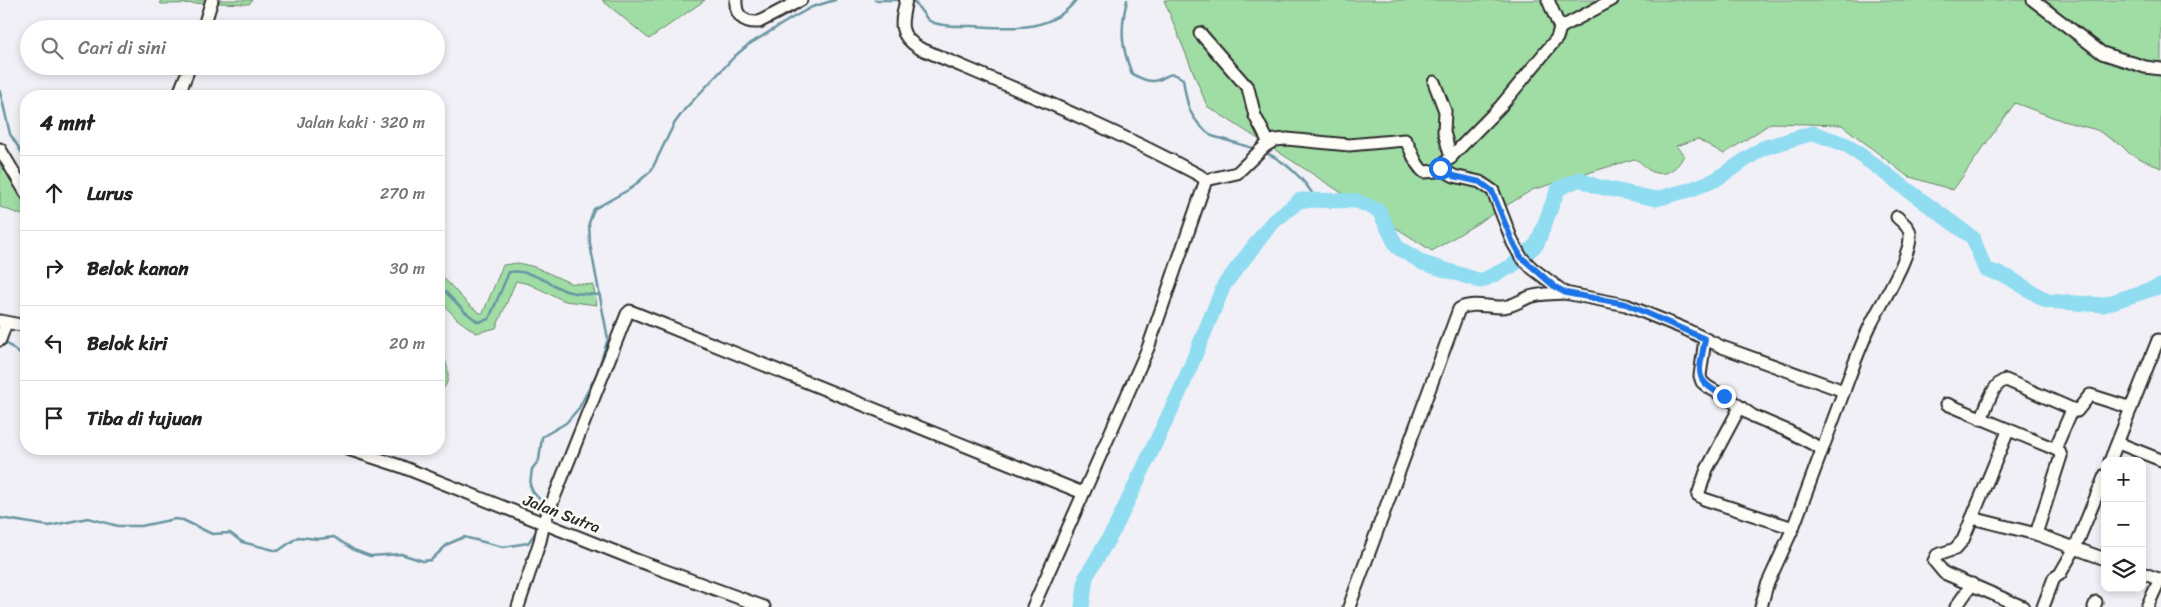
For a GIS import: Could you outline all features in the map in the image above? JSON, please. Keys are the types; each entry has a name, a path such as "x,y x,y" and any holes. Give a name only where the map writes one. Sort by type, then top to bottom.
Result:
{"street":[{"path":"206,20 212,0"},
{"path":"736,0 737,13 742,19 753,22 758,22 801,0"},
{"path":"905,2 902,32 906,40 919,48 1083,117 1149,148 1206,180 1237,173 1275,140 1287,139 1349,145 1405,140 1410,147 1417,166 1424,172 1429,173 1440,168 1500,107 1557,38 1560,28 1548,0"},
{"path":"1560,28 1612,0"},
{"path":"2034,0 2102,53 2145,68 2161,69"},
{"path":"1200,33 1248,88 1264,148"},
{"path":"180,90 186,75"},
{"path":"1434,82 1446,112 1444,132 1451,158"},
{"path":"0,149 20,183"},
{"path":"1440,168 1454,176 1480,182 1492,191 1513,243 1521,257 1532,268 1566,293"},
{"path":"1033,607 1148,348 1206,180"},
{"path":"1761,607 1870,326 1890,290 1909,244 1909,228 1897,217"},
{"path":"1349,607 1459,309 1466,305 1514,306 1526,298 1537,295 1566,293 1626,304 1722,347 1844,391"},
{"path":"518,607 540,541 540,522 630,310 1083,493"},
{"path":"2,329 20,327"},
{"path":"1705,339 1700,369 1702,382 1753,416 1788,431 1822,450"},
{"path":"2112,457 2158,340"},
{"path":"2150,360 2161,366"},
{"path":"1982,419 1996,386 2003,380 2072,410 2079,410 2090,395 2131,408"},
{"path":"1948,404 2008,431 2055,449 2061,456 2036,534"},
{"path":"1740,407 1707,469 1698,495 1704,499 1793,528"},
{"path":"2055,449 2072,410"},
{"path":"2008,431 1972,518 1958,546 1936,555 1934,561 1944,573 2023,607"},
{"path":"2118,443 2161,460"},
{"name":"Jalan Sutra","path":"366,455 400,466 636,560 764,607"},
{"path":"2043,607 2054,578 2060,574 2075,548 2101,485"},
{"path":"1972,518 2036,534 2101,558"},
{"path":"2146,575 2160,580 2147,607"},
{"path":"1956,607 1972,584"}],"green space":[{"path":"160,0 252,0 249,4 161,4"},
{"path":"602,0 705,0 649,39"},
{"path":"1164,0 2161,0 2161,168 2130,154 2121,145 2097,130 2063,121 2015,103 1953,190 1907,176 1842,125 1771,123 1724,154 1698,139 1676,146 1684,155 1678,165 1665,173 1655,173 1634,159 1532,190 1432,251 1207,106"},
{"path":"0,161 20,196 20,214 0,207"},
{"path":"518,263 535,267 570,283 593,285 597,305 565,301 529,284 516,281 496,328 476,333 457,319 445,306 445,279 469,305 483,313 503,265"},
{"path":"445,360 448,374 445,385"}],"waterway":[{"path":"540,517 542,502 533,492 530,485 532,469 539,460 542,437 566,423 579,408 597,373 608,339 590,244 589,223 594,209 630,189 651,171 674,124 685,109 735,56 748,45 792,18 812,7 835,0"},
{"path":"875,0 904,0"},
{"path":"909,0 913,0 928,20 934,23 948,26 1001,27 1029,26 1042,23 1066,11 1076,0"},
{"path":"1127,0 1123,20 1123,37 1132,74 1151,81 1159,80 1171,74 1183,79 1190,111 1204,130 1212,136 1256,149"},
{"path":"0,91 10,134 20,150"},
{"path":"1082,607 1086,577 1115,528 1182,387 1224,285 1271,224 1300,200 1357,201 1379,211 1397,247 1423,263 1481,281 1512,266 1537,244 1558,189 1580,179 1595,186 1656,199 1689,190 1715,180 1763,148 1813,133 1847,145 1973,238 1985,269 2008,277 2047,301 2103,305 2161,286"},
{"path":"1264,152 1280,160 1301,178 1316,200"},
{"path":"445,291 478,322 489,319 509,272 525,273 539,277 566,291 598,295"},
{"path":"4,341 20,354"},
{"path":"0,518 49,526 88,518 118,526 141,526 175,519 183,520 212,534 230,533 242,542 278,551 298,537 318,539 334,537 354,550 370,556 401,554 423,561 431,560 448,544 464,537 503,547 528,543 536,532"}],"route":[{"path":"1440,168 1454,176 1480,182 1492,191 1504,215 1513,243 1521,257 1555,287 1566,293 1626,304 1705,339 1700,376 1702,382 1708,388 1724,396"}]}
